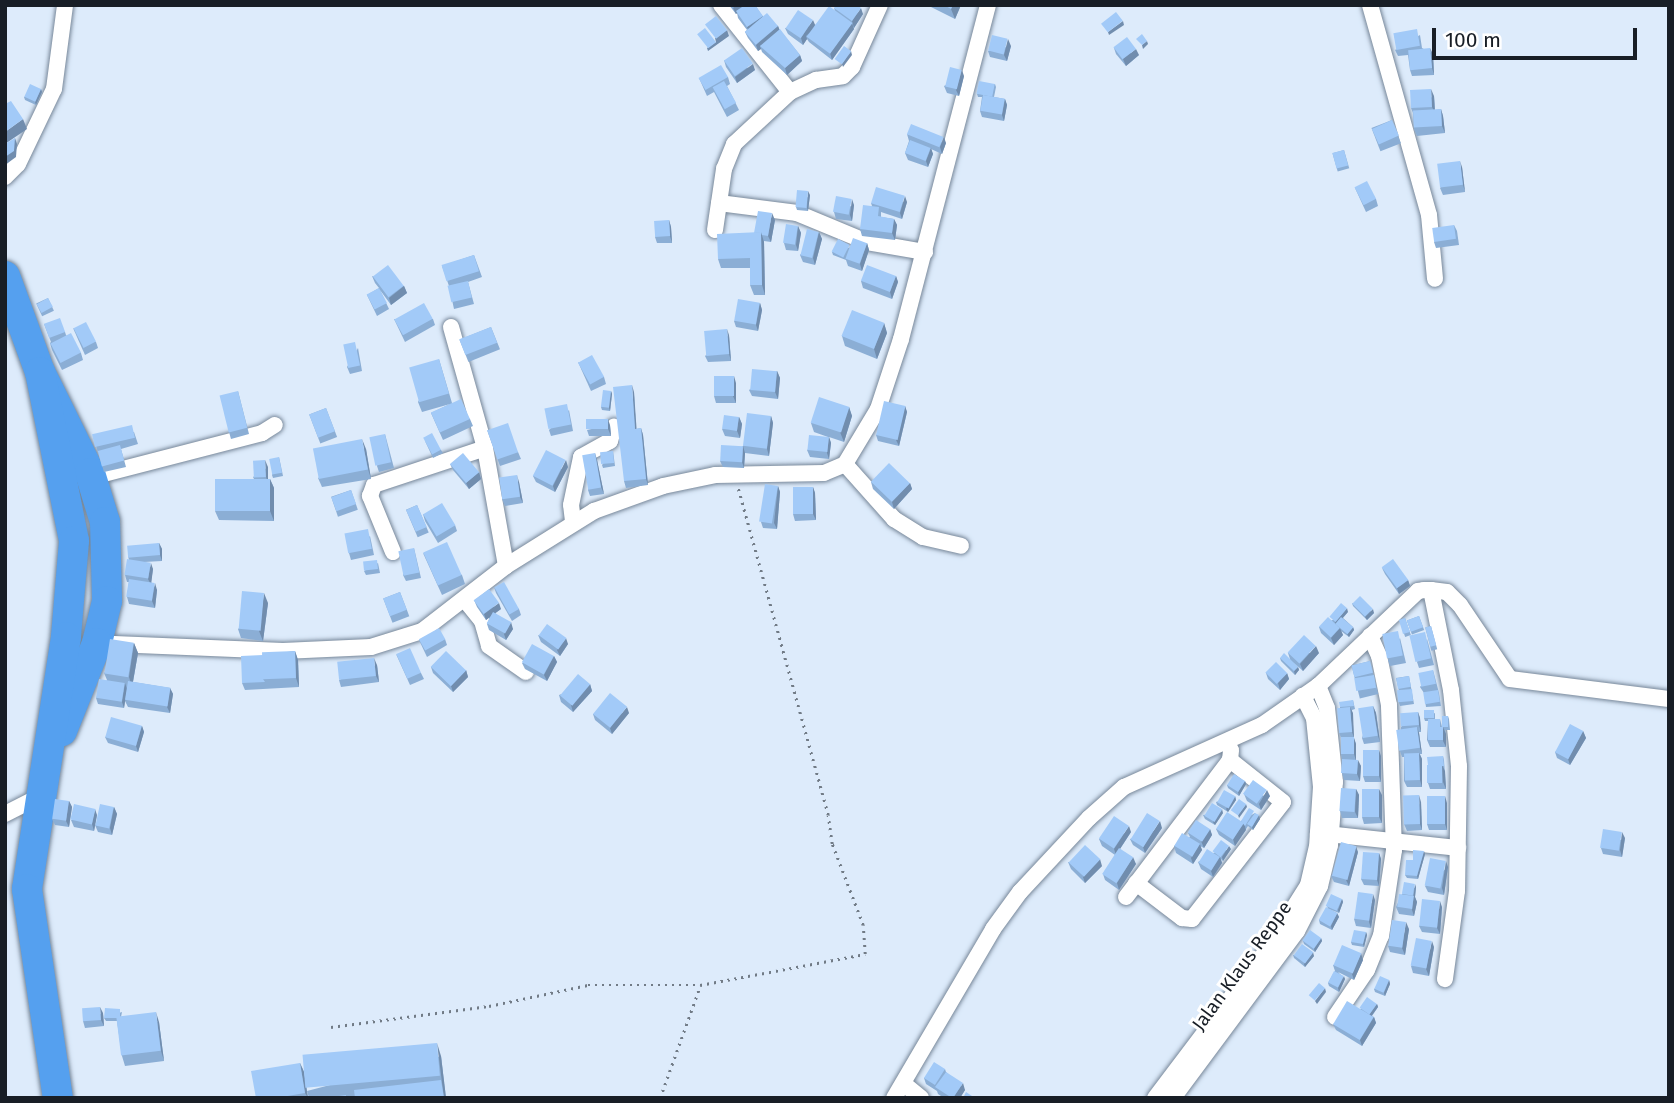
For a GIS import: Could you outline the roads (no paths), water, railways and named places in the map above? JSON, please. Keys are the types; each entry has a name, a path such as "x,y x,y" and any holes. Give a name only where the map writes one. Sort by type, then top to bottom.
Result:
{"highway":[{"path":"5,276 40,372 92,477 109,555 109,582 97,643 40,789"},
{"path":"40,372 74,541 66,636 40,789 27,889 58,1098"}],"street":[{"path":"5,177 18,164 54,89 65,5"},
{"path":"721,5 790,92"},
{"path":"715,230 724,169 734,144 790,92 816,80 843,76 852,67 880,5"},
{"path":"97,643 351,649 422,631 506,566 573,521 663,486 733,473 824,473 845,464 878,409 925,252 988,5"},
{"path":"1370,5 1429,215 1435,279"},
{"path":"719,203 797,213 867,242 925,252"},
{"path":"451,327 485,448 506,566"},
{"path":"92,477 262,433 275,425"},
{"path":"573,521 571,505 581,457 610,441 614,427"},
{"path":"393,552 370,496 374,485 485,448"},
{"path":"845,464 894,519 922,537 961,546"},
{"path":"1431,590 1451,690 1459,766 1458,848 1445,979"},
{"path":"894,1098 993,929 1020,892 1089,818 1124,787 1262,725 1318,686 1418,591 1447,592 1460,605 1510,679 1669,699"},
{"path":"465,600 482,621 489,646 526,672"},
{"path":"1335,1017 1367,970 1381,936 1394,840 1389,705 1379,656 1370,636"},
{"name":"Jalan Klaus Reppe","path":"1155,1098 1299,903 1335,782 1327,708 1318,686"},
{"name":"Jalan Klaus Reppe","path":"1173,1098 1297,931 1320,886 1322,833 1319,758 1314,718 1303,696"},
{"path":"1125,897 1230,760 1232,737"},
{"path":"1136,883 1182,918 1192,919 1275,813 1282,798 1230,760"},
{"path":"5,814 40,789"},
{"path":"1322,833 1458,848"},
{"path":"904,1084 921,1098"}]}
